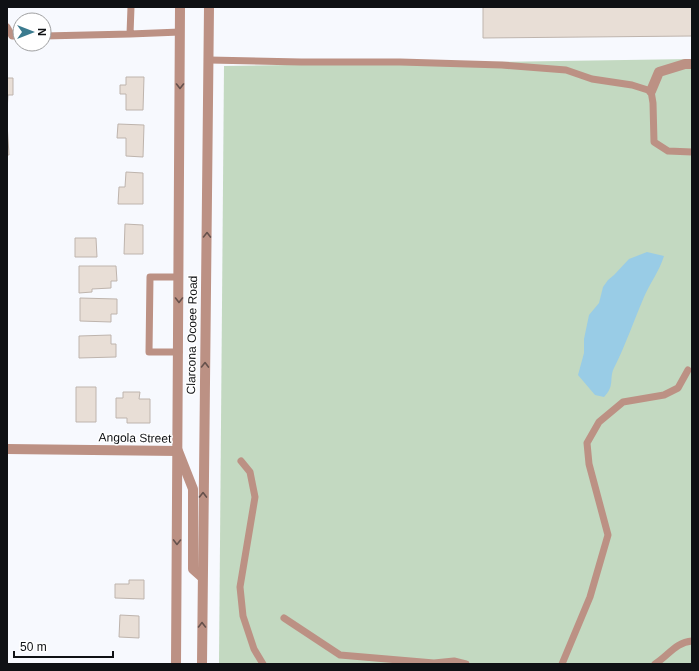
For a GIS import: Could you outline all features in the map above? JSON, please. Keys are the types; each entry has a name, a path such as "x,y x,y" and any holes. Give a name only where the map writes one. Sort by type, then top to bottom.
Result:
{"street":[{"name":"Clarcona Ocoee Road","path":"176,664 180,7"},
{"name":"Clarcona Ocoee Road","path":"202,664 210,60 209,7"},
{"path":"651,91 659,72 685,64 692,64"},
{"name":"Angola Street","path":"7,449 178,452 194,489 193,569 202,577"}],"lane":[{"path":"130,34 131,7"},
{"path":"52,36 180,32"},
{"path":"210,60 400,62 502,65 566,70 592,79 632,85 651,91 653,103 654,142 668,151 692,152"},
{"path":"179,277 150,277 149,352 179,352"},
{"path":"562,664 590,597 608,535 589,464 587,443 599,422 623,402 664,395 678,388 688,370"},
{"path":"241,461 250,472 255,497 240,587 243,616 254,649 264,664"},
{"path":"284,618 340,655 434,662 454,661 466,664"},
{"path":"655,664 665,658 676,646 692,641"}],"green space":[{"path":"692,59 692,664 219,664 224,66"}],"water":[{"path":"647,252 664,256 660,267 644,297 613,370 610,389 604,397 595,395 578,375 584,353 584,339 589,315 599,303 603,287 608,280 629,259"}],"building":[{"path":"483,7 692,7 692,36 483,38"},
{"path":"126,77 144,77 143,110 126,110 126,94 120,94 120,85 126,85"},
{"path":"7,78 13,78 13,95 8,95 7,111"},
{"path":"7,123 9,155 7,155"},
{"path":"118,124 144,125 143,157 126,156 126,138 117,138"},
{"path":"126,172 143,173 143,204 118,204 119,187 125,187"},
{"path":"125,224 143,225 143,254 124,254"},
{"path":"75,238 96,238 97,257 75,257"},
{"path":"79,266 116,266 117,281 111,281 111,288 92,289 92,292 79,293"},
{"path":"80,298 117,299 117,314 111,314 111,322 80,321"},
{"path":"111,335 111,344 116,344 116,357 79,358 79,336"},
{"path":"76,387 96,387 96,422 76,422"},
{"path":"123,392 140,392 139,399 150,399 150,423 127,423 127,418 116,418 116,398 123,398"},
{"path":"129,580 144,580 144,599 115,598 115,584 129,584"},
{"path":"120,615 139,616 139,638 119,637"}]}
